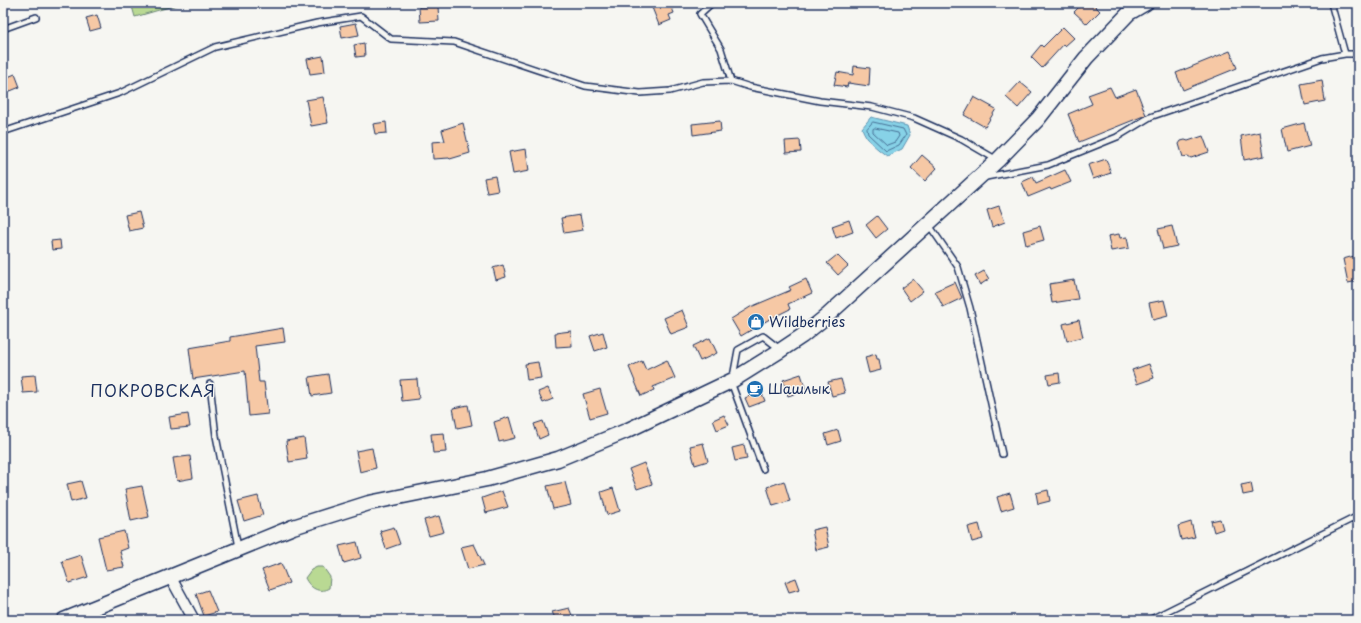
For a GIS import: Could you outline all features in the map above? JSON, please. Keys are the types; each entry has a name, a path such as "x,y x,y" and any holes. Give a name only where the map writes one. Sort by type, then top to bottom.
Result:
{"main road":[{"path":"64,620 171,578 239,548 293,528 369,503 487,479 558,459 626,431 731,380 802,336 828,315 979,178 1038,119 1091,53 1129,13 1146,3"}],"street":[{"path":"171,578 194,620"}],"lane":[{"path":"712,3 700,14 721,49 731,81"},
{"path":"1331,3 1345,54"},
{"path":"3,29 36,16"},
{"path":"3,132 120,93 215,47 317,23 361,16 391,39 454,42 585,86 640,93 670,91 703,82 731,81 750,87 820,101 872,107 914,118 961,139 998,160"},
{"path":"979,178 1048,165 1117,137 1150,117 1322,58 1345,54 1358,54"},
{"path":"928,224 958,267 970,308 1002,454"},
{"path":"762,469 731,380 738,350 763,336 781,350"},
{"path":"210,384 216,436 239,548"},
{"path":"1149,620 1358,516"}],"green space":[{"path":"131,3 183,3 135,17"},
{"path":"317,567 323,567 330,577 329,588 325,590 315,589 309,585 305,578 311,570"}],"water":[{"path":"871,117 907,126 910,135 902,149 887,156 872,144 862,128"}],"building":[{"path":"657,3 670,3 674,13 669,15 671,20 659,25 651,5"},
{"path":"1083,3 1092,3 1100,11 1087,24 1074,12"},
{"path":"419,7 438,7 439,21 420,22"},
{"path":"97,15 101,28 90,31 86,18"},
{"path":"356,23 359,35 342,38 340,26"},
{"path":"1063,27 1074,38 1065,46 1064,44 1042,68 1031,57 1041,45 1043,47"},
{"path":"364,43 365,56 356,57 354,45"},
{"path":"1230,51 1237,68 1183,90 1176,73"},
{"path":"323,56 325,72 310,74 307,59"},
{"path":"854,66 870,68 869,86 848,83 847,87 834,85 837,72 853,75"},
{"path":"15,74 20,87 3,94 3,79"},
{"path":"1322,80 1325,101 1305,105 1301,84"},
{"path":"1020,82 1032,92 1018,108 1006,97"},
{"path":"1110,87 1115,97 1136,89 1146,115 1079,142 1068,114 1092,104 1088,95"},
{"path":"323,97 328,123 311,126 306,100"},
{"path":"974,97 996,109 985,127 964,115"},
{"path":"720,121 721,131 693,135 692,124"},
{"path":"386,122 387,133 375,134 373,124"},
{"path":"463,123 470,153 450,159 433,159 432,142 445,141 442,130"},
{"path":"1304,123 1310,146 1287,152 1282,129"},
{"path":"1260,132 1264,156 1244,160 1241,136"},
{"path":"1203,136 1209,152 1191,158 1188,156 1183,157 1179,144 1181,141 1188,141"},
{"path":"800,140 801,152 786,153 785,141"},
{"path":"526,149 529,171 513,174 509,152"},
{"path":"922,155 937,168 925,181 911,168"},
{"path":"1106,159 1111,173 1093,179 1088,165"},
{"path":"1065,170 1071,182 1051,190 1050,188 1028,197 1022,182 1033,177 1036,183"},
{"path":"495,176 498,191 487,193 484,178"},
{"path":"999,206 1005,222 992,227 987,210"},
{"path":"139,212 143,228 129,231 125,215"},
{"path":"580,215 583,230 564,233 561,218"},
{"path":"877,216 887,229 876,238 866,225"},
{"path":"849,220 853,232 836,238 832,226"},
{"path":"1040,226 1044,240 1026,245 1023,231"},
{"path":"1172,226 1177,246 1163,249 1158,229"},
{"path":"1119,234 1120,238 1127,237 1129,248 1111,251 1108,236"},
{"path":"60,240 61,249 52,250 51,241"},
{"path":"837,255 848,266 838,275 827,263"},
{"path":"1358,255 1358,281 1348,283 1343,259"},
{"path":"503,265 506,277 496,280 493,268"},
{"path":"984,271 989,279 980,285 975,276"},
{"path":"806,279 812,293 788,304 790,309 741,336 731,319 752,306 791,290 789,287"},
{"path":"913,279 923,291 910,301 901,288"},
{"path":"1074,280 1078,299 1052,303 1049,284"},
{"path":"955,282 962,298 943,307 935,291"},
{"path":"1164,300 1168,316 1153,320 1149,303"},
{"path":"682,310 689,327 671,334 664,318"},
{"path":"1079,320 1083,337 1067,341 1063,324"},
{"path":"283,328 285,342 255,346 259,382 264,382 268,414 249,416 245,371 193,379 189,348 230,341 230,337"},
{"path":"571,331 572,346 556,347 555,333"},
{"path":"603,332 607,347 595,351 590,336"},
{"path":"710,338 717,353 700,361 693,346"},
{"path":"876,354 877,359 879,359 881,370 869,373 865,357"},
{"path":"667,360 675,378 653,387 654,390 641,396 629,367 642,361 646,370"},
{"path":"538,362 541,378 527,380 525,364"},
{"path":"1149,364 1154,378 1137,384 1132,370"},
{"path":"1059,373 1060,382 1049,384 1047,375"},
{"path":"328,374 331,393 312,396 309,377"},
{"path":"801,374 806,390 788,396 783,380"},
{"path":"35,375 37,392 23,393 21,376"},
{"path":"417,379 419,399 402,401 400,380"},
{"path":"841,379 845,393 832,396 828,382"},
{"path":"548,388 553,399 543,403 538,392"},
{"path":"600,389 607,413 590,418 583,394"},
{"path":"761,391 765,401 749,407 745,398"},
{"path":"468,405 472,425 457,428 453,408"},
{"path":"188,414 190,427 171,429 169,417"},
{"path":"724,415 729,425 717,430 713,420"},
{"path":"509,417 515,438 499,442 494,422"},
{"path":"543,421 548,435 539,439 534,424"},
{"path":"838,430 841,441 828,445 825,434"},
{"path":"444,433 446,452 433,453 431,434"},
{"path":"304,438 307,459 289,462 286,441"},
{"path":"703,443 708,461 695,465 690,446"},
{"path":"744,445 747,459 735,461 732,448"},
{"path":"372,448 376,468 360,472 356,451"},
{"path":"190,456 193,478 177,481 173,458"},
{"path":"644,463 652,484 637,489 629,469"},
{"path":"81,481 86,498 71,502 67,484"},
{"path":"784,481 790,501 773,506 767,487"},
{"path":"565,482 571,505 553,509 547,486"},
{"path":"1251,483 1253,493 1243,495 1241,485"},
{"path":"142,486 149,517 131,521 125,489"},
{"path":"613,488 620,511 607,515 601,492"},
{"path":"1048,490 1050,501 1038,504 1036,493"},
{"path":"502,491 508,507 486,513 482,498"},
{"path":"1010,493 1014,507 1001,511 997,497"},
{"path":"258,496 263,515 244,521 238,501"},
{"path":"439,516 444,532 429,536 424,520"},
{"path":"1220,519 1223,529 1214,532 1211,521"},
{"path":"1191,522 1195,537 1181,540 1178,526"},
{"path":"979,524 983,539 972,542 968,527"},
{"path":"394,527 400,544 386,549 380,531"},
{"path":"825,527 829,547 816,550 812,530"},
{"path":"124,531 128,548 120,551 124,567 106,570 98,537"},
{"path":"357,542 361,558 344,563 339,546"},
{"path":"474,544 484,565 468,569 461,547"},
{"path":"81,555 88,577 69,583 62,561"},
{"path":"281,563 289,583 270,590 262,570"},
{"path":"796,578 800,589 789,592 785,582"},
{"path":"208,590 217,612 204,616 196,594"},
{"path":"569,608 574,620 556,620 552,612"}],"place":[{"name":"Wildberries","path":"756,322"},
{"name":"Шашлык","path":"755,389"}],"district":[{"name":"ПОКРОВСКАЯ","path":"153,391"}]}
